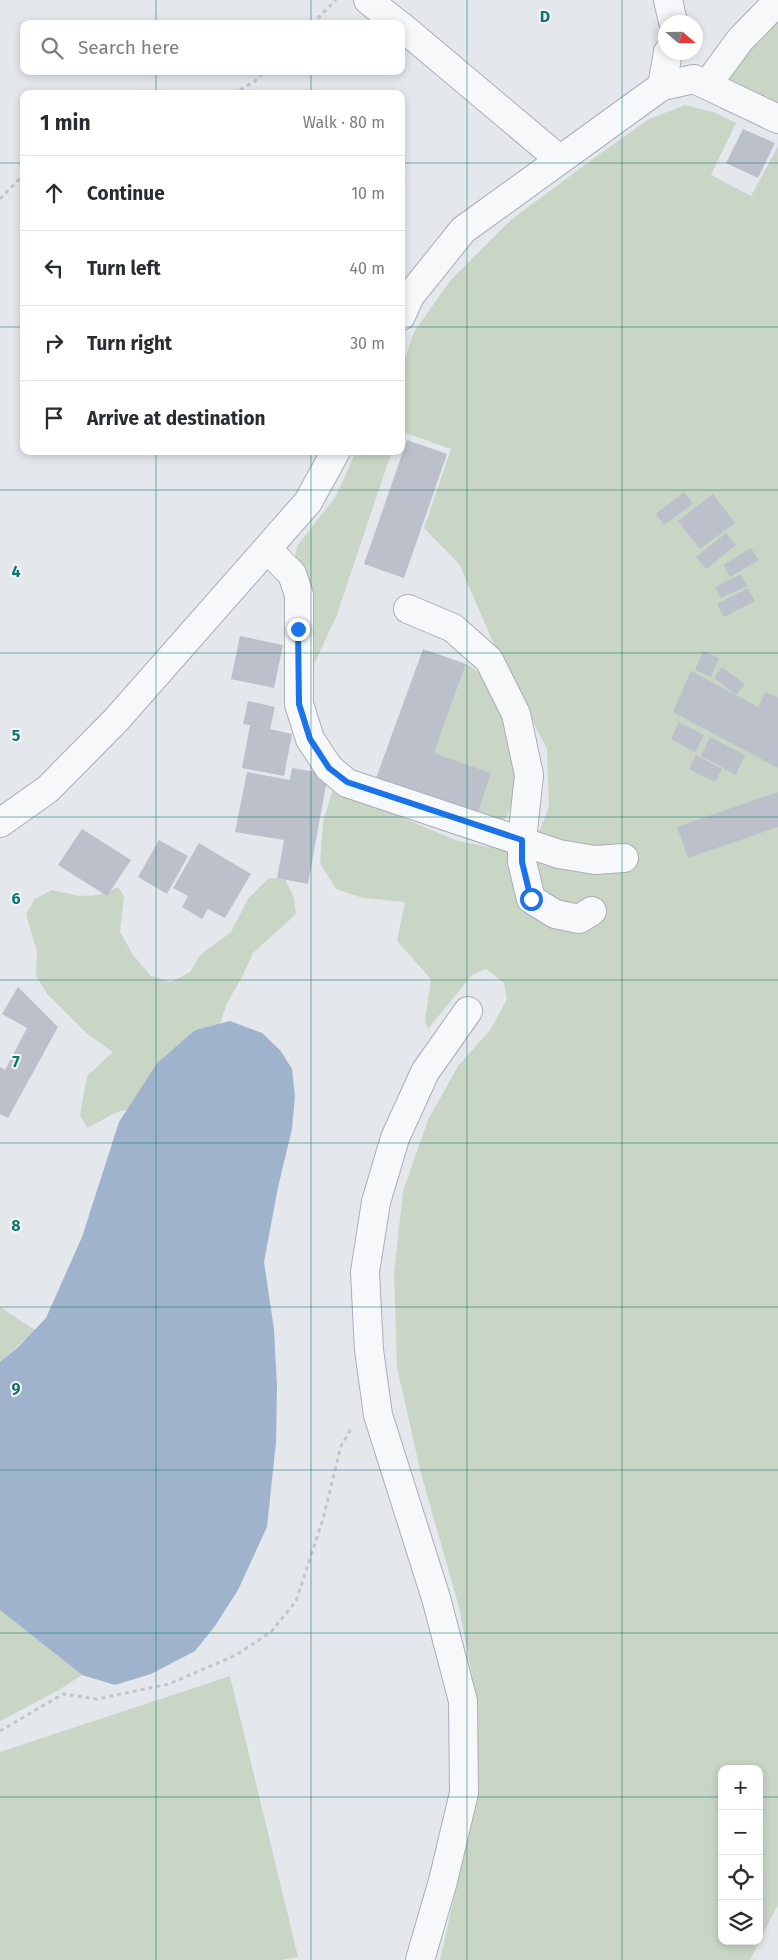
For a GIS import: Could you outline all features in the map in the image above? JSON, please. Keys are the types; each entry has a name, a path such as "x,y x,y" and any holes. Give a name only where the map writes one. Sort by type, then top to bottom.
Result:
{"street":[{"path":"368,0 393,20"},
{"path":"668,0 671,15"},
{"path":"707,85 740,40 778,1"},
{"path":"405,29 560,159"},
{"path":"662,86 667,60"},
{"path":"405,307 410,296 463,230 662,86 694,80 778,119"},
{"path":"0,823 48,790 117,719 308,502 334,455"},
{"path":"267,549 292,574 299,595 299,704 310,739 329,768 347,782 560,854 595,860 624,858"},
{"path":"408,609 453,628 488,660 516,714 529,775 522,840 522,862 531,899 555,914 579,919 592,911"},
{"path":"420,1960 444,1881 464,1793 463,1701 436,1598 378,1414 369,1350 365,1272 376,1202 395,1138 425,1072 468,1011"}],"path":[{"path":"316,20 336,0"},
{"path":"241,90 256,82 262,75"},
{"path":"0,199 20,178"},
{"path":"0,1732 63,1694 97,1699 169,1684 236,1655 271,1632 296,1601 323,1519 340,1446 374,1390"}],"green space":[{"path":"778,14 778,108 725,78"},
{"path":"685,105 716,113 736,123 711,175 751,196 778,146 778,1905 763,1934 763,1765 718,1765 718,1945 758,1945 750,1960 440,1960 479,1785 475,1691 459,1607 420,1470 397,1367 394,1273 403,1191 428,1120 458,1066 491,1029 507,999 504,983 486,969 472,975 428,1029 425,1021 431,979 397,941 405,902 363,898 336,889 320,863 323,822 333,789 458,841 509,851 538,834 549,807 547,749 500,658 459,564 424,528 451,449 405,433 405,358 414,332 450,281 512,219 649,119"},
{"path":"354,455 391,455 336,617 309,675 295,558 297,546 336,496"},
{"path":"466,664 483,676 494,688 504,721 516,777 513,800 509,812 503,821 477,816 491,773 434,753"},
{"path":"269,878 285,879 294,897 296,914 253,953 227,1003 220,1024 195,1030 157,1063 127,1110 112,1115 87,1128 80,1115 87,1076 113,1052 86,1033 48,995 36,976 37,952 26,914 35,899 52,890 79,896 99,895 118,887 124,896 120,932 133,955 151,976 171,982 190,972 200,955 231,932 248,899"},
{"path":"0,1307 35,1330 0,1362"},
{"path":"0,1610 82,1675 57,1691 0,1721"},
{"path":"230,1676 298,1957 282,1960 0,1960 0,1752"}],"water":[{"path":"230,1021 262,1033 280,1050 292,1069 295,1096 292,1129 278,1187 264,1262 274,1329 277,1387 276,1442 267,1527 238,1590 215,1626 195,1651 151,1674 115,1685 82,1675 0,1610 0,1362 18,1347 46,1318 82,1237 119,1122 157,1063 195,1030"}],"building":[{"path":"743,129 775,143 758,178 726,163"},
{"path":"407,440 447,454 404,578 364,564 402,455 405,455"},
{"path":"684,492 693,504 664,525 656,514"},
{"path":"713,494 735,523 700,549 678,521"},
{"path":"726,533 736,545 706,569 696,557"},
{"path":"751,548 759,560 730,577 723,565"},
{"path":"741,574 747,586 721,598 715,587"},
{"path":"748,588 755,601 724,617 717,604"},
{"path":"240,636 283,645 274,688 231,679"},
{"path":"423,649 466,664 434,753 491,773 477,816 375,781"},
{"path":"703,651 719,658 711,677 695,670"},
{"path":"722,667 745,684 736,695 714,678"},
{"path":"691,671 758,707 766,692 778,698 778,768 673,712"},
{"path":"248,701 275,707 270,729 292,734 284,776 242,768 250,725 243,724"},
{"path":"679,722 704,735 695,752 671,739"},
{"path":"710,737 745,755 736,775 701,756"},
{"path":"696,755 722,769 715,782 689,769"},
{"path":"292,768 328,774 308,884 277,878 284,840 235,832 247,772 290,780"},
{"path":"778,792 778,827 688,858 677,827"},
{"path":"82,829 131,860 107,896 58,865"},
{"path":"159,840 188,856 167,894 138,877"},
{"path":"199,843 251,874 225,918 208,909 202,919 182,907 188,896 173,888"},
{"path":"18,987 58,1027 8,1118 0,1114 0,1067 5,1070 27,1028 2,1014"}],"route":[{"path":"298,629 299,704 310,739 329,768 347,782 522,840 522,862 531,899"}]}
